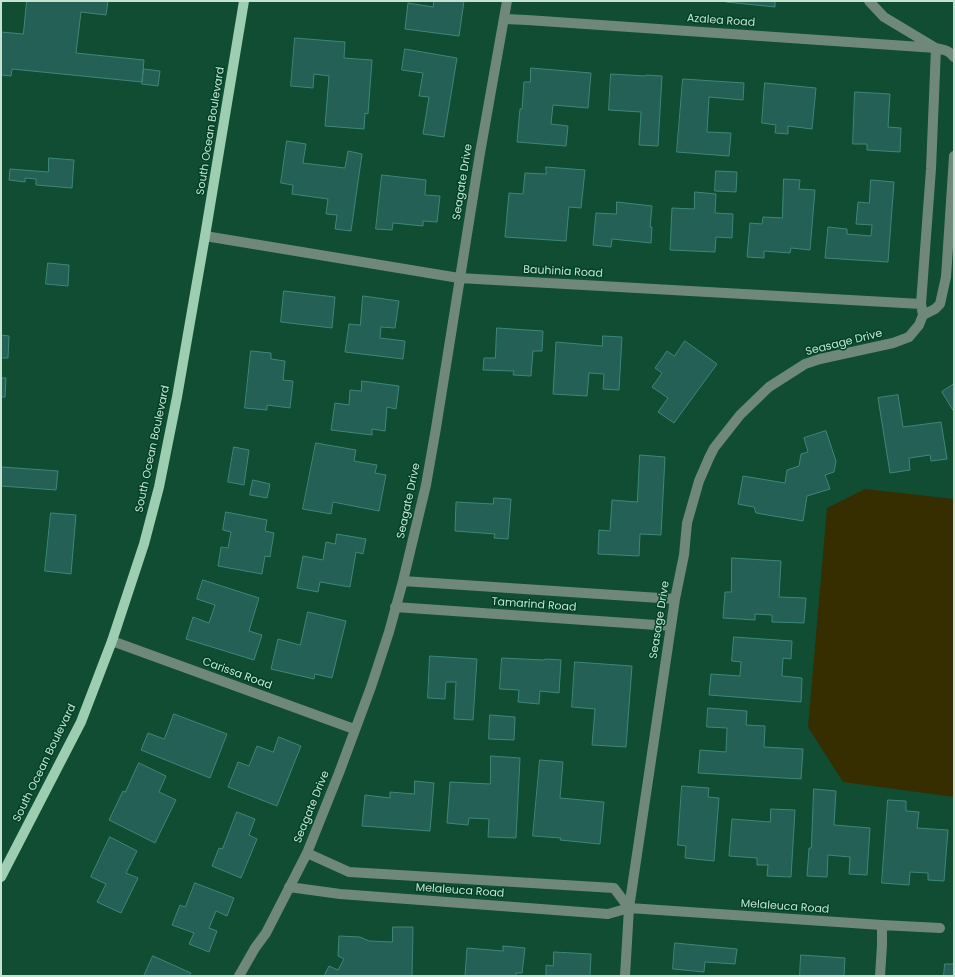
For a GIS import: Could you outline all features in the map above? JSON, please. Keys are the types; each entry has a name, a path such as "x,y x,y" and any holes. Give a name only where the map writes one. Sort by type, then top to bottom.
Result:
{"main road":[{"name":"South Ocean Boulevard","path":"1,877 81,722 112,642 138,563 159,487 177,397 244,1"}],"street":[{"name":"Seagate Drive","path":"239,976 255,948 266,933 307,853 339,773 371,686 396,607 426,485 444,382 459,278 485,122 505,19 507,1"},
{"path":"869,1 884,17 936,48 950,52 954,57"},
{"name":"Azalea Road","path":"505,19 936,48"},
{"path":"936,48 931,169 921,304 923,315 940,304 946,277 954,156"},
{"name":"Bauhinia Road","path":"205,236 459,278 921,304"},
{"name":"Seasage Drive","path":"625,976 629,908 675,599 684,555 687,524 699,481 714,448 740,415 769,387 805,364 827,357 893,343 909,337 919,325 923,315"},
{"name":"Tamarind Road","path":"403,581 675,599"},
{"name":"Tamarind Road","path":"396,607 671,626"},
{"name":"Carissa Road","path":"112,642 354,730"},
{"name":"Melaleuca Road","path":"307,853 349,872 614,888 629,908"},
{"name":"Melaleuca Road","path":"289,887 340,894 608,914 629,908 940,928"},
{"path":"880,976 882,925"}],"shaded area":[{"path":"865,489 954,499 954,797 843,782 808,727 827,508"}],"building":[{"path":"27,1 108,1 106,15 81,12 76,53 144,60 142,82 12,69 11,76 1,75 1,32 23,34"},
{"path":"434,1 464,1 459,36 405,29 408,3 433,7"},
{"path":"775,1 775,7 726,2"},
{"path":"295,38 345,42 344,58 372,60 368,114 365,113 364,129 325,126 329,76 314,74 313,88 291,86"},
{"path":"405,49 457,58 444,137 423,134 429,97 419,96 423,73 402,70"},
{"path":"531,68 591,73 588,108 553,105 551,124 568,126 566,146 517,142 524,82 530,82"},
{"path":"144,69 160,71 158,86 142,84"},
{"path":"611,74 662,76 658,146 639,145 641,112 609,110"},
{"path":"683,79 744,83 743,100 709,97 707,132 731,133 729,156 677,152"},
{"path":"765,83 816,88 812,129 788,126 788,134 775,133 776,125 762,123"},
{"path":"855,92 890,94 888,127 901,128 900,152 867,150 867,144 853,144"},
{"path":"287,141 306,144 303,163 345,168 348,151 362,154 351,231 335,229 337,215 326,214 328,199 292,194 293,185 281,183"},
{"path":"49,158 74,160 72,188 36,185 36,179 25,178 25,182 9,180 10,169 48,172"},
{"path":"546,167 585,170 581,208 569,207 566,241 505,237 509,193 523,194 525,173 546,174"},
{"path":"716,171 737,172 736,192 715,191"},
{"path":"382,175 426,180 425,195 440,196 437,222 423,221 423,226 393,223 392,230 376,229"},
{"path":"784,179 800,180 799,189 815,190 810,250 791,248 790,253 764,251 764,258 747,257 750,223 762,224 763,217 782,218"},
{"path":"871,180 894,182 888,262 825,258 828,227 847,229 847,234 871,236 872,225 856,224 858,202 869,203"},
{"path":"695,192 716,194 715,213 733,214 732,238 716,237 715,252 670,250 672,208 694,209"},
{"path":"617,202 652,206 650,227 652,227 651,243 612,239 611,247 593,245 596,213 616,214"},
{"path":"48,263 69,265 68,286 46,284"},
{"path":"284,291 335,297 332,328 281,322"},
{"path":"363,296 399,301 395,328 381,327 380,338 405,341 403,359 345,352 349,324 360,325"},
{"path":"497,328 543,331 542,351 533,351 531,376 513,375 514,371 483,370 484,358 495,358"},
{"path":"1,335 9,336 8,358 1,358"},
{"path":"603,336 622,337 619,390 603,389 604,374 589,373 587,396 553,394 556,342 602,346"},
{"path":"685,341 717,364 674,423 658,412 668,398 652,387 662,373 655,368 667,351 674,356"},
{"path":"251,351 271,353 271,359 285,361 283,380 293,381 290,408 267,405 267,410 245,408"},
{"path":"1,378 6,378 5,397 1,397"},
{"path":"362,381 399,386 396,409 387,407 385,431 372,429 372,435 331,430 335,403 349,405 350,390 361,391"},
{"path":"954,384 954,412 942,392"},
{"path":"898,395 903,427 941,422 947,459 931,461 930,455 909,458 910,470 890,473 878,398"},
{"path":"826,431 836,461 834,472 825,475 830,489 807,496 803,521 756,513 754,507 738,504 743,476 785,483 787,470 799,466 801,454 808,452 804,438"},
{"path":"316,443 356,450 354,461 377,465 375,473 386,475 379,511 333,502 331,514 303,509"},
{"path":"234,447 249,450 244,485 228,482"},
{"path":"640,455 665,457 661,535 640,534 639,556 598,554 599,530 610,531 612,500 637,502"},
{"path":"2,467 58,471 56,490 1,486"},
{"path":"253,480 270,484 267,498 250,495"},
{"path":"494,498 511,499 508,539 494,538 495,534 455,531 456,502 493,504"},
{"path":"226,512 267,520 265,531 274,533 270,557 265,556 262,574 218,566 221,547 228,548 231,532 223,530"},
{"path":"51,513 76,515 71,574 45,571"},
{"path":"337,534 366,539 363,554 356,552 350,587 320,582 318,592 297,588 303,556 323,560 326,542 335,544"},
{"path":"732,558 781,561 779,597 806,598 804,623 772,622 772,615 755,614 755,620 723,618 725,592 731,592"},
{"path":"203,580 259,598 249,631 262,635 254,660 186,639 193,617 209,623 215,605 197,599"},
{"path":"308,612 346,621 332,678 315,674 314,679 271,669 278,639 300,645"},
{"path":"734,637 792,641 791,659 783,658 782,676 802,678 801,702 709,695 711,674 740,676 741,662 732,661"},
{"path":"430,656 477,659 473,720 454,719 456,682 446,682 445,699 428,698"},
{"path":"502,658 561,660 559,693 540,691 539,704 518,702 519,690 500,689"},
{"path":"575,662 632,666 626,747 592,745 595,709 572,707"},
{"path":"708,708 747,711 746,725 765,726 764,747 803,749 801,779 698,773 700,750 726,752 727,728 707,727"},
{"path":"174,714 227,734 210,778 141,750 148,733 164,739"},
{"path":"490,715 515,717 514,740 489,739"},
{"path":"279,737 301,746 277,806 228,787 238,762 249,766 257,746 273,752"},
{"path":"491,756 520,758 516,838 488,837 489,819 469,818 468,825 447,823 450,782 490,784"},
{"path":"540,760 563,762 560,798 604,802 600,844 560,840 561,838 533,836"},
{"path":"139,763 166,776 159,792 176,800 155,843 109,820"},
{"path":"415,781 434,783 430,831 362,826 365,795 390,798 390,792 414,794"},
{"path":"682,786 709,788 708,797 719,798 714,861 685,858 686,846 678,845"},
{"path":"814,789 836,791 834,825 870,828 867,875 849,874 850,857 828,855 827,877 807,876 809,848 811,848"},
{"path":"888,800 906,801 906,811 919,812 917,828 948,830 944,881 928,880 928,873 910,872 909,885 882,883"},
{"path":"771,809 795,810 791,877 767,876 768,865 757,865 757,858 729,856 732,819 770,822"},
{"path":"237,812 255,819 249,835 257,839 241,878 212,866 219,848 222,849"},
{"path":"110,837 137,851 126,873 138,878 121,913 97,902 106,884 91,877"},
{"path":"195,883 234,898 227,916 216,911 209,928 217,931 209,952 189,944 194,933 172,925 180,905 185,907"},
{"path":"393,927 413,927 412,976 324,976 329,966 338,970 344,959 338,956 339,936 360,937 369,941 392,942"},
{"path":"675,943 737,949 735,964 705,962 704,972 673,969"},
{"path":"503,946 525,948 522,973 516,973 516,976 465,976 467,948 503,951"},
{"path":"554,952 591,954 590,976 546,976 546,965 553,966"},
{"path":"801,955 845,958 844,976 800,976"},
{"path":"153,956 191,973 189,976 144,976"},
{"path":"945,964 954,964 954,976 944,976"}]}
